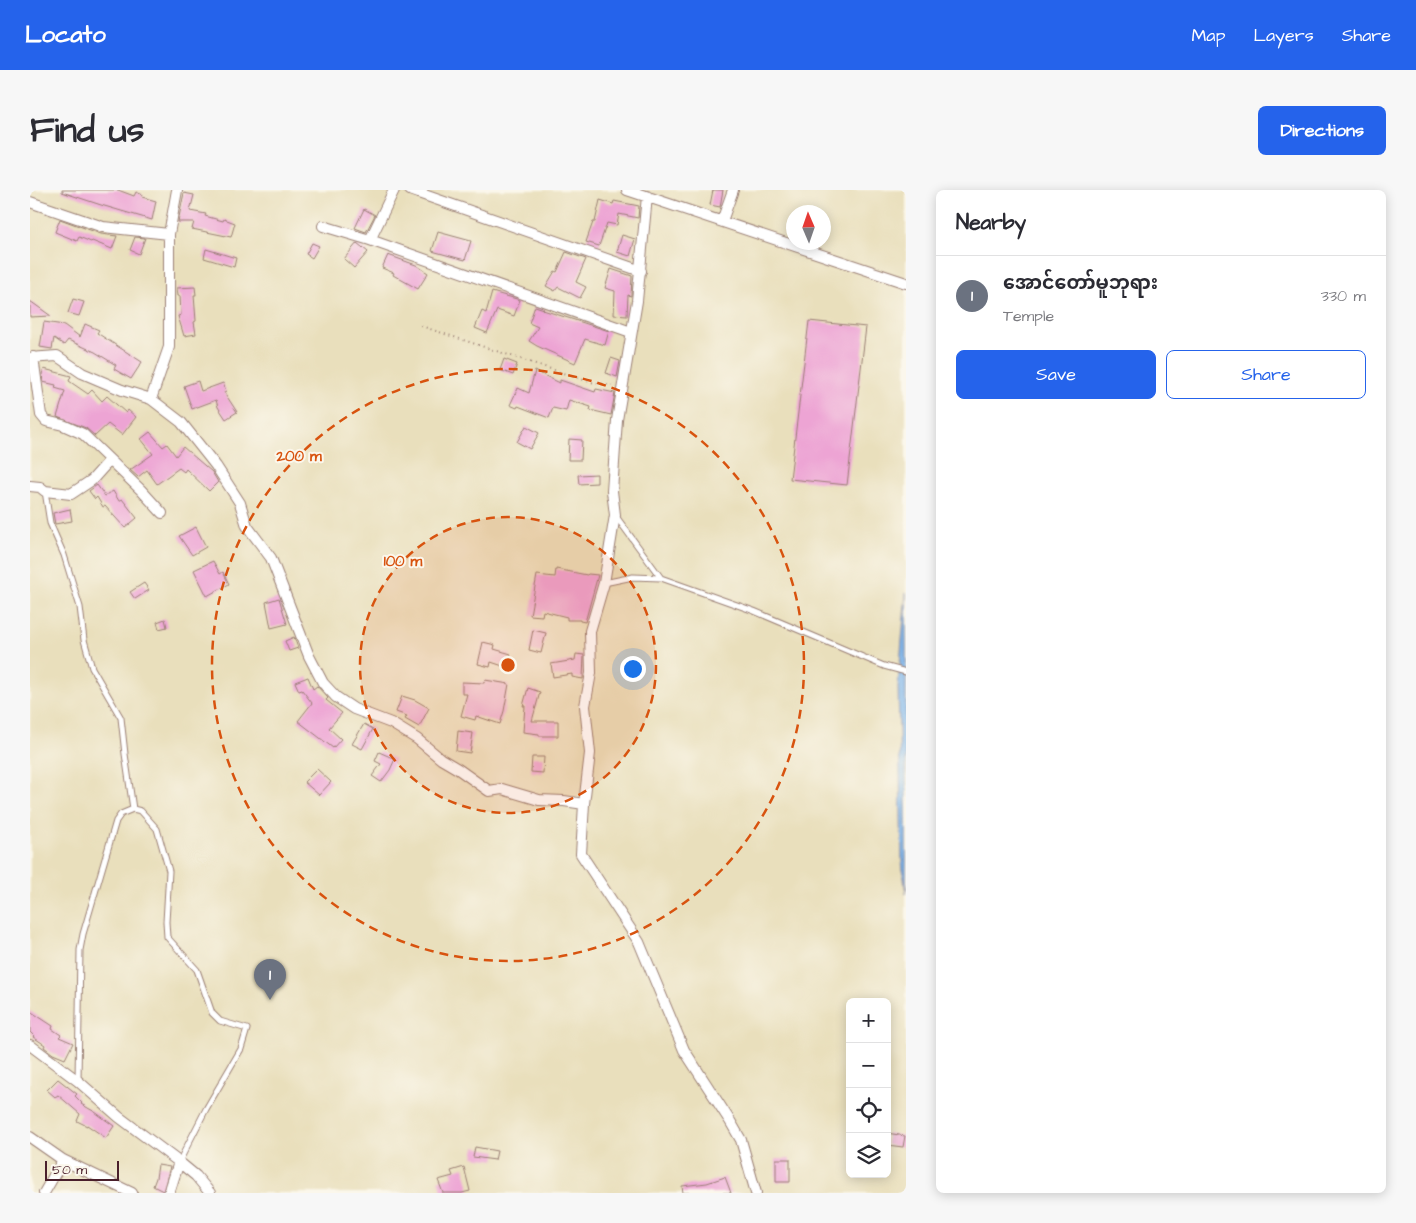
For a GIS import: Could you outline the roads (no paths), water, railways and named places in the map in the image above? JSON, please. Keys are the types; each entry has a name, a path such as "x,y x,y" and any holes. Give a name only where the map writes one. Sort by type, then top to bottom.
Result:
{"street":[{"path":"151,399 169,347 169,234 177,190"},
{"path":"370,240 394,190"},
{"path":"410,190 641,271"},
{"path":"627,190 906,283"},
{"path":"722,221 733,190"},
{"path":"647,196 641,271 617,420 612,490 615,515 604,584 590,631 591,673 585,706 590,753 581,854 639,942 684,1050 741,1140 756,1193"},
{"path":"30,202 103,227 169,234"},
{"path":"323,226 370,240 631,332"},
{"path":"162,514 141,490 83,434 63,425 46,421 41,415 32,358 57,356 82,373 122,390 151,399 181,422 216,466 240,503 247,526 271,558 309,656 323,683 336,697 354,709 391,723 411,735 441,759 489,791 502,789 539,800 584,804"},
{"path":"30,486 40,486 45,491 71,494 92,480 109,461"},
{"path":"30,1045 78,1081 119,1117 179,1162 196,1176 210,1193"},
{"path":"30,1137 63,1160 132,1193"},
{"path":"44,1193 63,1160"},
{"path":"169,1193 179,1162"}],"lane":[{"path":"45,491 50,523 64,555 80,607 84,640 92,668 121,718 133,809"},
{"path":"615,515 661,578"},
{"path":"604,584 633,577 661,578 754,610 884,666 906,672"},
{"path":"78,1081 80,950 83,934 116,821 122,814 133,809 140,811 157,829 169,868 167,936 197,970 212,1013 220,1021 247,1029 241,1049 206,1109 179,1162"}],"water":[{"path":"906,593 906,894 902,862 898,687"}],"place":[{"name":"အောင်တော်မူဘုရား","path":"270,1000"}]}
